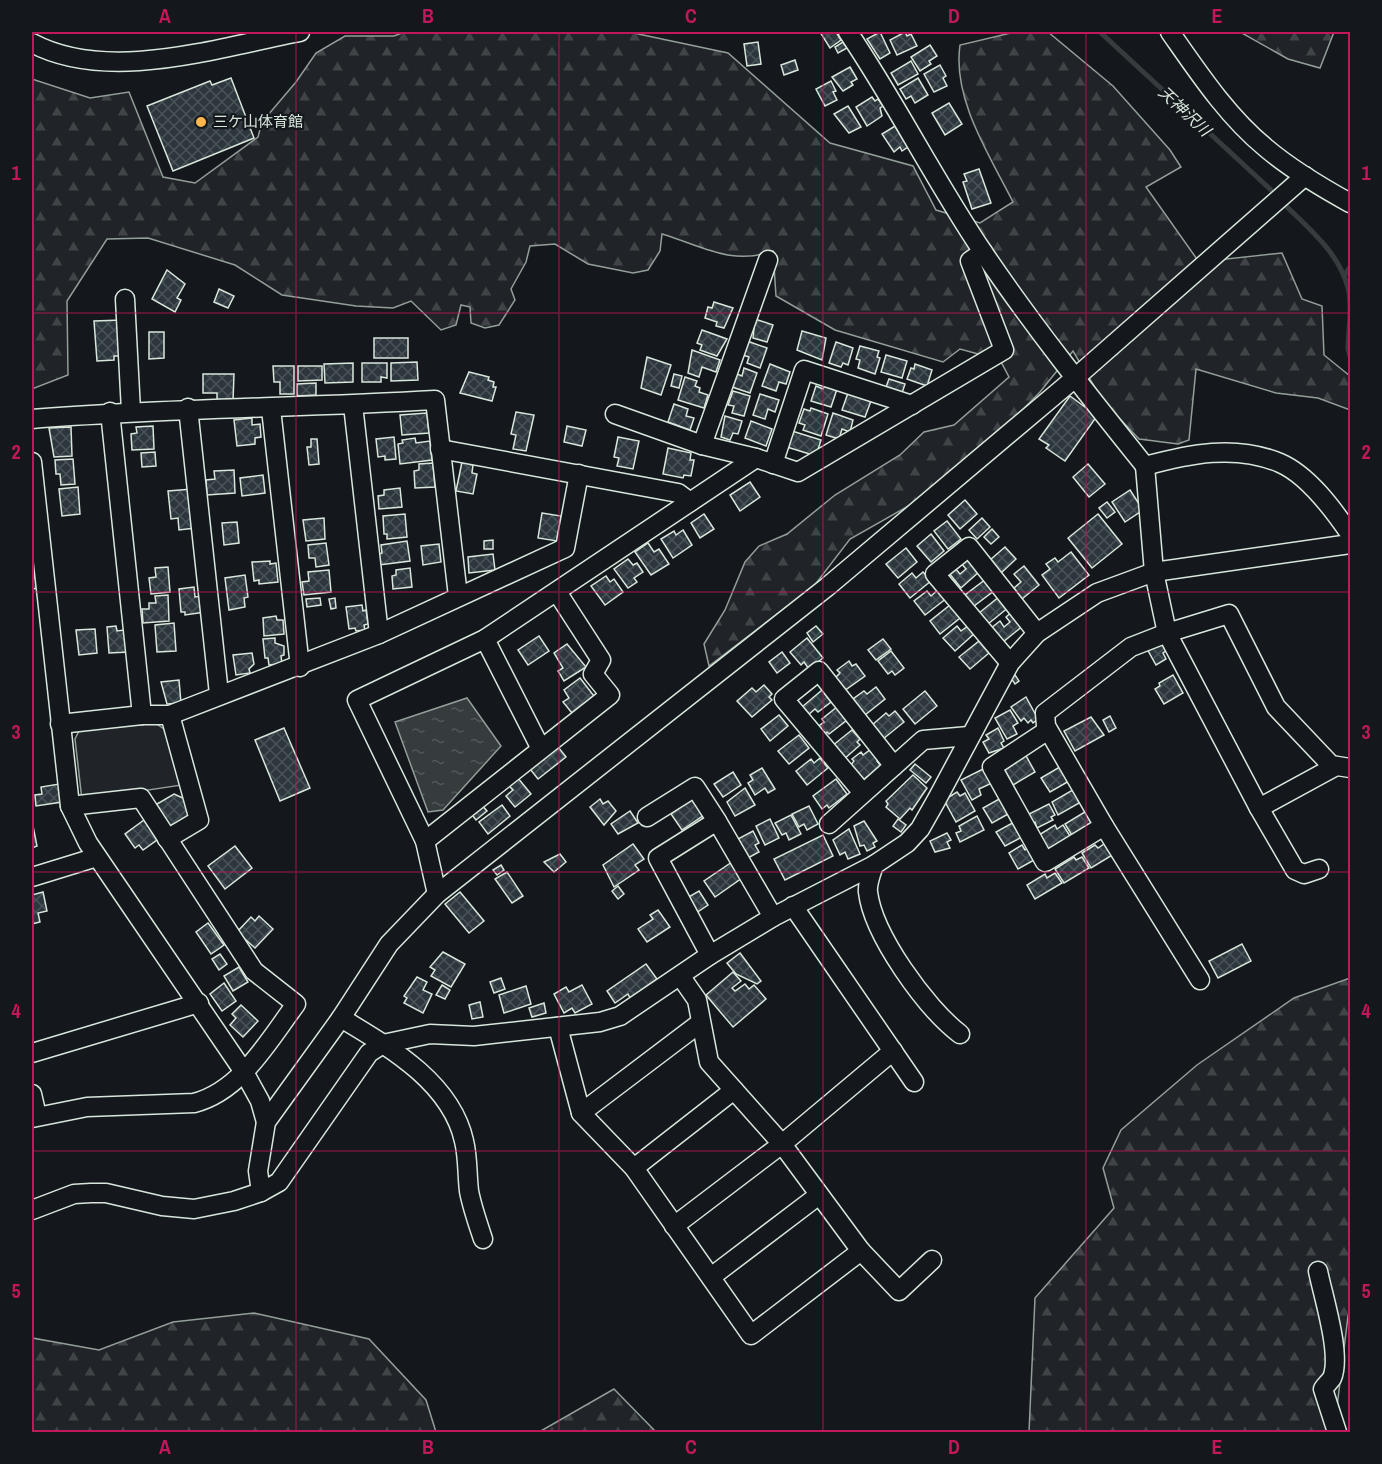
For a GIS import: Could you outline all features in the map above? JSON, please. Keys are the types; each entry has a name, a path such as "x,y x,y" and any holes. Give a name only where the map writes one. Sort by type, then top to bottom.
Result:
{"street":[{"path":"32,43 68,56 109,61 148,61 300,32"},
{"path":"848,32 876,74 983,252 1075,378 1145,466 1154,572 1167,633 1259,808 1295,870 1304,874 1319,869"},
{"path":"1170,32 1234,118 1265,148 1350,203"},
{"path":"266,1122 341,1018 389,944 437,894 827,587 1075,378 1305,176"},
{"path":"615,414 702,446 765,461 798,472 1004,350 970,261 983,252"},
{"path":"702,446 768,260"},
{"path":"125,299 131,411"},
{"path":"437,894 425,841 357,700 485,639 690,502 765,461 804,370 912,405"},
{"path":"32,418 188,408 271,409 435,400 458,596"},
{"path":"353,405 379,634"},
{"path":"188,408 219,694"},
{"path":"271,409 300,667"},
{"path":"110,412 142,715"},
{"path":"440,449 678,493 690,502"},
{"path":"1145,466 1190,454 1231,452 1280,463 1307,481 1350,534"},
{"path":"32,462 40,596 70,806 98,857 199,1003 260,1101 266,1122 258,1171 261,1192"},
{"path":"60,724 142,715 170,715 219,694 300,667 379,634 565,548 579,474"},
{"path":"32,1210 74,1194 91,1192 106,1193 162,1206 195,1209 261,1192 279,1182 369,1053 383,1044 430,1034 474,1036 600,1022 620,1016 681,977 710,955 773,917 874,866 907,843 920,829 1010,663 1037,633 1097,593 1154,572 1350,544"},
{"path":"1010,663 935,574 969,547 1037,633"},
{"path":"425,841 610,695 593,674 601,660 557,592"},
{"path":"1200,980 1104,826 1048,730 1045,713 1131,648 1167,633 1229,614 1276,707 1330,765 1343,767"},
{"path":"485,639 541,749"},
{"path":"863,793 784,699 819,672 894,766"},
{"path":"167,838 199,820 170,715"},
{"path":"1048,730 992,767 1045,862 1104,826"},
{"path":"829,824 923,740 969,736"},
{"path":"1259,808 1343,767"},
{"path":"647,817 695,787 717,820 773,917"},
{"path":"32,1094 34,1117 87,1107 194,1103 210,1099 244,1072 296,1004 254,971 141,798 70,806"},
{"path":"710,955 658,858 717,820"},
{"path":"32,877 98,857"},
{"path":"874,866 867,890 872,914 922,996 960,1034"},
{"path":"793,906 914,1082"},
{"path":"681,977 698,1000 700,1023 709,1062 782,1144 861,1251 899,1291 932,1260"},
{"path":"32,1053 199,1003"},
{"path":"341,1018 383,1044 417,1070 446,1099 464,1140 469,1193 483,1239"},
{"path":"581,1113 700,1023"},
{"path":"558,1027 581,1113 634,1168 751,1335 861,1251"},
{"path":"674,1227 782,1144 893,1051"},
{"path":"634,1168 734,1090"},
{"path":"711,1277 819,1195"},
{"path":"1318,1270 1327,1316 1334,1335 1332,1377 1323,1389 1339,1432 1350,1423"}],"green space":[{"path":"405,32 629,32 728,53 830,143 913,166 936,210 980,223 1013,202 984,146 967,106 959,65 960,45 1015,32 1048,32 1113,86 1170,150 1181,167 1146,187 1199,262 1282,253 1302,299 1322,306 1324,355 1350,376 1350,410 1318,398 1276,393 1196,369 1189,440 1178,444 1139,439 1103,401 1073,351 1040,392 988,445 919,500 850,539 814,586 709,666 704,644 725,610 745,562 759,546 787,534 835,495 900,455 924,432 954,425 1009,377 1000,360 960,349 943,362 835,330 776,296 773,251 758,255 730,255 704,249 662,234 660,251 648,270 633,273 588,264 555,244 530,246 526,262 511,289 515,300 499,325 485,328 471,323 470,307 461,305 456,325 441,330 411,301 393,308 356,306 282,295 235,265 148,238 107,239 67,301 68,375 32,389 32,79 90,98 129,92 163,177 195,183 258,137 262,122 296,82 316,53 345,36 394,36"},
{"path":"1240,32 1334,32 1320,68 1288,59"},
{"path":"155,723 170,733 182,785 82,800 75,739 79,731"},
{"path":"1350,978 1350,1317 1348,1316 1334,1432 1029,1432 1035,1298 1114,1208 1103,1168 1121,1130 1197,1065 1294,998"},
{"path":"254,1313 369,1339 426,1400 436,1432 32,1432 32,1338 99,1350 173,1322"},
{"path":"614,1389 656,1432 539,1432"}],"water":[{"path":"467,698 501,746 443,810 428,812 395,722"}],"building":[{"path":"820,32 836,32 841,40 830,48"},
{"path":"880,32 890,53 880,59 867,39"},
{"path":"905,32 907,36 911,34 917,46 897,55 890,40"},
{"path":"758,42 761,64 747,66 744,44"},
{"path":"843,42 847,48 838,53 835,47"},
{"path":"930,45 937,56 929,61 931,64 920,71 911,57"},
{"path":"795,60 798,70 784,75 781,65"},
{"path":"911,61 918,74 898,85 891,73"},
{"path":"940,65 946,76 943,78 947,86 934,92 924,74"},
{"path":"850,67 857,79 851,82 853,85 843,91 832,77"},
{"name":"三ケ山体育館","path":"231,78 254,138 173,171 147,106 210,81 212,85"},
{"path":"918,78 928,95 915,103 911,96 906,99 900,89"},
{"path":"831,81 837,100 825,106 816,89"},
{"path":"872,97 875,101 878,99 883,106 880,108 882,116 867,126 856,107"},
{"path":"949,103 962,124 945,135 932,113"},
{"path":"848,106 861,127 849,133 834,114"},
{"path":"895,126 908,147 902,151 900,147 894,152 882,134"},
{"path":"979,169 991,203 972,209 963,182 967,181 964,174"},
{"path":"167,270 185,284 177,298 181,300 175,312 152,299"},
{"path":"219,289 234,296 228,308 214,302"},
{"path":"714,302 733,308 724,328 716,326 717,322 705,318 708,307 712,308"},
{"path":"755,319 773,325 767,342 753,338"},
{"path":"122,320 122,356 114,356 114,360 97,361 94,321"},
{"path":"702,330 727,339 717,356 700,350 702,345 697,343"},
{"path":"802,331 826,338 822,360 797,350"},
{"path":"149,332 164,332 164,358 149,359"},
{"path":"374,338 408,338 408,358 374,358"},
{"path":"747,341 767,348 760,368 747,363 749,357 743,355"},
{"path":"836,342 853,348 848,365 843,363 841,367 829,363"},
{"path":"860,346 879,351 877,357 880,358 875,374 858,368 860,360 856,359"},
{"path":"692,350 720,360 716,372 702,367 699,377 688,373"},
{"path":"886,355 907,361 902,378 881,372"},
{"path":"647,357 671,365 661,395 641,388"},
{"path":"417,362 418,380 391,381 391,363"},
{"path":"353,363 353,382 325,383 324,364"},
{"path":"362,363 387,363 387,378 381,377 381,382 362,382"},
{"path":"770,364 790,372 786,384 779,382 776,391 762,386"},
{"path":"915,364 932,370 927,386 907,379"},
{"path":"273,366 294,366 294,394 280,394 280,382 274,382"},
{"path":"298,366 322,366 322,380 298,381"},
{"path":"744,368 757,373 750,393 732,387 737,374 742,376"},
{"path":"469,372 489,377 488,380 494,382 493,387 496,387 492,401 460,393"},
{"path":"203,374 234,374 233,401 217,400 217,393 203,393"},
{"path":"674,374 682,376 679,388 671,386"},
{"path":"685,377 697,381 695,386 700,388 699,392 708,395 704,408 678,400"},
{"path":"889,379 905,384 902,393 886,387"},
{"path":"316,383 316,395 297,396 297,384"},
{"path":"824,385 837,389 831,407 811,401 816,386 823,389"},
{"path":"733,391 750,396 744,416 732,413 734,406 728,405"},
{"path":"848,393 871,401 865,417 842,410"},
{"path":"760,394 779,400 775,412 768,409 765,419 753,415"},
{"path":"1070,396 1097,416 1065,461 1046,448 1049,445 1039,439"},
{"path":"674,404 688,409 686,416 694,418 690,430 668,422"},
{"path":"811,408 828,414 821,436 803,430 805,425 799,423 804,409 810,411"},
{"path":"516,412 534,415 526,451 513,449 516,435 511,434"},
{"path":"427,413 429,433 402,435 400,415"},
{"path":"833,413 853,420 850,432 842,429 839,439 826,435"},
{"path":"725,416 742,421 738,434 733,433 730,440 721,437"},
{"path":"252,418 252,425 260,424 261,437 255,438 255,444 237,446 234,420"},
{"path":"751,421 772,429 766,446 745,438"},
{"path":"153,426 154,449 132,450 131,434 137,433 136,427"},
{"path":"567,426 586,430 582,446 564,442"},
{"path":"71,427 72,456 54,457 49,428"},
{"path":"792,431 821,440 816,456 787,447"},
{"path":"394,437 396,459 385,460 385,456 378,457 376,439"},
{"path":"618,437 639,441 633,469 617,466 619,458 614,457"},
{"path":"415,438 416,443 430,441 432,460 400,464 398,444 403,443 402,440"},
{"path":"311,439 317,439 319,464 309,465 307,447 311,447"},
{"path":"668,448 691,453 690,460 694,460 691,476 684,475 683,478 663,474"},
{"path":"155,452 156,466 142,467 141,453"},
{"path":"73,459 75,484 61,485 60,474 56,474 55,460"},
{"path":"462,462 473,465 472,473 477,474 473,494 456,491"},
{"path":"433,463 435,487 415,488 414,471 419,470 419,464"},
{"path":"1088,464 1105,484 1089,497 1073,477"},
{"path":"234,470 235,493 207,495 206,480 215,479 214,471"},
{"path":"263,475 265,493 242,496 240,478"},
{"path":"750,482 760,497 740,511 730,495"},
{"path":"78,487 80,514 62,516 59,489"},
{"path":"400,488 402,507 379,509 378,496 384,495 384,490"},
{"path":"192,489 195,528 179,530 178,518 171,519 168,491"},
{"path":"1130,490 1143,510 1125,522 1112,502"},
{"path":"965,500 977,514 960,529 948,515"},
{"path":"1107,502 1115,512 1107,518 1099,508"},
{"path":"542,513 561,516 557,541 538,538"},
{"path":"405,514 407,537 387,539 387,534 384,534 383,516"},
{"path":"704,514 714,529 700,538 691,523"},
{"path":"1098,514 1122,544 1092,568 1068,538"},
{"path":"324,518 325,539 306,541 303,520"},
{"path":"982,518 990,527 977,539 969,530"},
{"path":"947,521 961,539 948,549 934,531"},
{"path":"237,522 239,543 224,545 222,523"},
{"path":"992,529 999,537 991,544 984,537"},
{"path":"683,530 692,545 673,558 661,539 674,531 676,535"},
{"path":"931,534 944,551 931,562 917,546"},
{"path":"493,540 493,549 484,549 484,541"},
{"path":"407,541 410,561 379,565 378,554 382,553 381,545"},
{"path":"326,543 329,565 316,567 315,558 309,558 308,545"},
{"path":"648,543 654,552 659,549 669,564 651,575 635,552"},
{"path":"439,544 441,562 423,565 421,546"},
{"path":"1005,547 1016,559 1001,573 990,560"},
{"path":"906,548 917,562 898,578 886,564"},
{"path":"1071,552 1089,575 1059,598 1042,575 1050,569 1046,564 1055,558 1058,562"},
{"path":"493,554 495,570 469,573 468,557"},
{"path":"967,557 980,571 961,588 949,573 955,568 960,574 966,569 961,563"},
{"path":"628,559 633,565 637,563 643,572 634,578 637,582 628,588 614,569"},
{"path":"270,561 270,564 276,563 278,582 259,584 259,580 254,581 252,562"},
{"path":"1024,566 1039,585 1022,599 1014,588 1021,582 1014,574"},
{"path":"168,567 170,592 151,594 149,578 156,577 155,568"},
{"path":"410,568 412,587 393,589 392,576 396,575 396,570"},
{"path":"329,570 331,592 304,595 302,582 309,581 308,572"},
{"path":"923,572 931,581 910,598 899,584 912,573 916,578"},
{"path":"245,575 248,597 244,598 245,607 229,610 225,578"},
{"path":"606,576 610,582 614,579 623,592 605,605 591,586"},
{"path":"36,577 37,588 33,589 32,594 32,578"},
{"path":"986,579 995,590 974,606 965,595"},
{"path":"194,587 195,597 204,596 205,612 185,615 185,612 181,612 179,589"},
{"path":"939,589 947,598 925,615 914,601 927,591 931,596"},
{"path":"168,595 169,621 143,623 142,609 149,609 149,603 156,603 155,596"},
{"path":"1000,596 1009,607 988,624 979,613"},
{"path":"320,598 321,605 307,607 306,599"},
{"path":"335,598 336,608 331,609 329,599"},
{"path":"362,605 363,611 366,610 368,624 364,625 365,630 349,629 346,607"},
{"path":"950,605 960,618 940,634 930,621"},
{"path":"1013,611 1024,625 1003,642 991,628 1000,621 1004,627 1010,622 1006,617"},
{"path":"276,616 277,620 283,620 284,634 264,636 263,618"},
{"path":"174,623 176,651 157,652 155,625"},
{"path":"116,626 117,631 124,630 124,634 128,634 129,652 109,653 107,627"},
{"path":"816,626 823,634 813,642 807,633"},
{"path":"957,626 961,631 968,626 975,633 955,651 943,638"},
{"path":"95,629 97,653 79,655 76,630"},
{"path":"539,636 549,651 528,665 518,650"},
{"path":"275,638 275,643 284,646 284,655 281,656 282,664 269,665 268,658 265,658 263,639"},
{"path":"807,638 823,658 809,669 804,662 801,665 790,652"},
{"path":"883,639 891,649 876,660 868,650"},
{"path":"1160,639 1167,650 1163,653 1166,659 1156,665 1146,647"},
{"path":"979,641 989,653 970,669 959,657"},
{"path":"567,644 586,667 564,681 558,671 563,668 554,653"},
{"path":"891,651 904,668 895,675 892,671 888,674 878,661"},
{"path":"782,652 790,663 777,673 769,662"},
{"path":"252,653 254,664 249,669 250,673 236,675 233,655"},
{"path":"849,661 852,666 856,664 865,676 844,691 835,678 840,673 837,670"},
{"path":"1015,675 1019,681 1015,684 1011,678"},
{"path":"1173,675 1183,693 1164,704 1155,689 1160,686 1159,683"},
{"path":"580,678 594,696 572,713 563,702 569,698 564,690"},
{"path":"179,680 181,703 167,704 161,682"},
{"path":"764,685 772,694 769,697 772,700 752,717 737,701 752,688 756,692"},
{"path":"876,687 885,699 865,715 853,699 864,691 867,694"},
{"path":"822,690 831,702 818,712 815,709 808,715 802,707"},
{"path":"925,691 937,706 915,724 903,709"},
{"path":"1026,697 1038,719 1033,723 1031,720 1028,723 1024,718 1021,721 1011,707"},
{"path":"837,707 847,720 829,734 827,732 822,736 816,728 824,722 822,719"},
{"path":"1010,710 1018,723 1013,726 1017,734 1007,739 995,718"},
{"path":"895,711 904,722 883,739 872,725 886,713 889,716"},
{"path":"779,715 788,726 770,741 761,729"},
{"path":"1110,716 1116,728 1109,732 1103,720"},
{"path":"1091,717 1104,735 1075,751 1064,731"},
{"path":"284,728 310,788 280,801 255,740"},
{"path":"998,728 1004,741 1001,743 1004,748 989,753 983,742 989,739 986,735"},
{"path":"852,730 860,739 857,742 860,745 843,760 832,746"},
{"path":"799,735 809,748 789,764 778,751"},
{"path":"558,747 566,757 538,779 530,769 544,759 542,756"},
{"path":"871,749 879,759 877,761 881,766 863,780 851,765 854,761 852,759 861,752 863,755"},
{"path":"1025,754 1035,772 1013,785 1003,767"},
{"path":"820,758 828,768 807,785 796,771 811,759 814,763"},
{"path":"915,764 931,777 926,783 910,770"},
{"path":"1063,765 1071,780 1050,792 1041,778"},
{"path":"762,768 775,789 768,793 765,788 755,795 748,783 753,780 750,775"},
{"path":"985,768 992,783 979,789 981,795 972,800 961,780"},
{"path":"733,772 741,785 723,797 714,784"},
{"path":"913,775 927,788 912,810 910,808 900,819 886,807 888,804 886,801"},
{"path":"517,777 531,794 515,807 506,796 513,790 508,785"},
{"path":"836,779 847,794 829,808 827,805 822,809 813,796"},
{"path":"59,784 62,802 36,806 35,795 42,794 41,787"},
{"path":"745,788 755,805 735,816 727,802"},
{"path":"1076,788 1081,802 1058,815 1052,802"},
{"path":"957,792 960,796 965,793 975,811 956,822 944,800"},
{"path":"174,794 185,799 189,811 188,816 170,827 155,810 157,804"},
{"path":"1001,798 1010,813 992,823 983,808"},
{"path":"600,799 603,804 608,801 616,811 604,825 590,807"},
{"path":"692,799 704,815 682,830 671,814"},
{"path":"480,803 487,811 476,820 470,812"},
{"path":"1049,804 1055,815 1051,817 1053,820 1037,828 1035,822 1031,824 1027,815"},
{"path":"502,805 510,816 488,834 479,822"},
{"path":"809,806 818,824 807,830 804,824 799,827 792,814"},
{"path":"1088,810 1096,824 1073,837 1065,824"},
{"path":"630,811 638,823 618,834 611,824"},
{"path":"791,815 801,834 789,840 786,833 782,835 775,823"},
{"path":"977,816 984,830 960,842 956,833 961,831 959,826"},
{"path":"770,819 779,838 765,845 756,826"},
{"path":"898,819 906,825 901,832 893,826"},
{"path":"144,820 157,840 143,850 139,845 135,848 125,834"},
{"path":"32,821 37,846 32,848"},
{"path":"864,821 877,841 873,843 875,847 867,851 864,845 860,846 854,826"},
{"path":"1016,821 1024,836 1005,846 996,832"},
{"path":"1055,825 1057,829 1063,825 1070,836 1049,850 1039,835"},
{"path":"849,829 860,854 848,859 845,852 840,855 833,840"},
{"path":"753,831 759,843 755,845 759,852 748,858 738,839"},
{"path":"947,833 951,840 947,842 950,848 935,852 930,841"},
{"path":"823,835 833,856 785,880 774,859"},
{"path":"1107,842 1114,854 1091,868 1082,853 1095,845 1098,848"},
{"path":"633,844 644,859 635,865 639,870 614,887 603,865"},
{"path":"1022,845 1025,850 1029,847 1036,859 1018,869 1009,853"},
{"path":"235,846 252,868 225,889 208,866"},
{"path":"560,854 566,862 554,872 544,862"},
{"path":"1074,857 1076,860 1082,857 1089,868 1064,883 1055,869"},
{"path":"732,862 742,878 715,897 704,881"},
{"path":"501,865 504,870 497,875 493,870"},
{"path":"507,872 523,896 512,903 495,879"},
{"path":"1055,873 1062,883 1035,899 1027,885 1045,874 1047,878"},
{"path":"618,886 624,894 618,899 612,891"},
{"path":"699,891 708,905 696,913 687,898"},
{"path":"43,892 47,911 38,913 40,922 32,924 32,895"},
{"path":"460,892 484,921 469,933 445,904"},
{"path":"658,910 670,927 647,942 638,929 653,919 650,915"},
{"path":"259,916 273,929 255,948 237,932 251,917 255,921"},
{"path":"208,923 224,945 211,954 196,932"},
{"path":"1242,944 1251,961 1218,978 1209,961"},
{"path":"443,952 465,964 451,987 431,976 435,970 430,967"},
{"path":"740,953 761,981 757,984 736,974 727,963"},
{"path":"220,954 227,964 219,970 212,959"},
{"path":"646,964 657,979 630,998 628,994 615,1003 607,991"},
{"path":"239,967 248,982 233,991 224,976"},
{"path":"733,972 741,981 732,988 735,991 745,984 749,989 754,985 766,999 733,1027 706,995"},
{"path":"417,977 427,982 423,990 432,994 423,1013 404,1003 407,998 404,996"},
{"path":"501,978 505,989 494,993 490,982"},
{"path":"224,983 236,1001 222,1011 210,994"},
{"path":"442,985 450,990 445,999 436,995"},
{"path":"582,985 592,1004 575,1013 572,1008 564,1013 554,994 566,987 569,992"},
{"path":"526,986 531,1004 504,1013 499,995"},
{"path":"480,1002 483,1017 472,1019 469,1005"},
{"path":"544,1003 546,1013 532,1017 529,1008"},
{"path":"241,1005 258,1021 243,1037 230,1025 236,1018 232,1014"}],"waterway":[{"name":"天神沢川","path":"1100,32 1271,190"},
{"name":"天神沢川","path":"1287,207 1324,244 1344,276 1350,303 1348,349 1350,356"},
{"path":"1344,276 1350,267"}],"place":[{"name":"三ケ山体育館","path":"201,122"}]}
